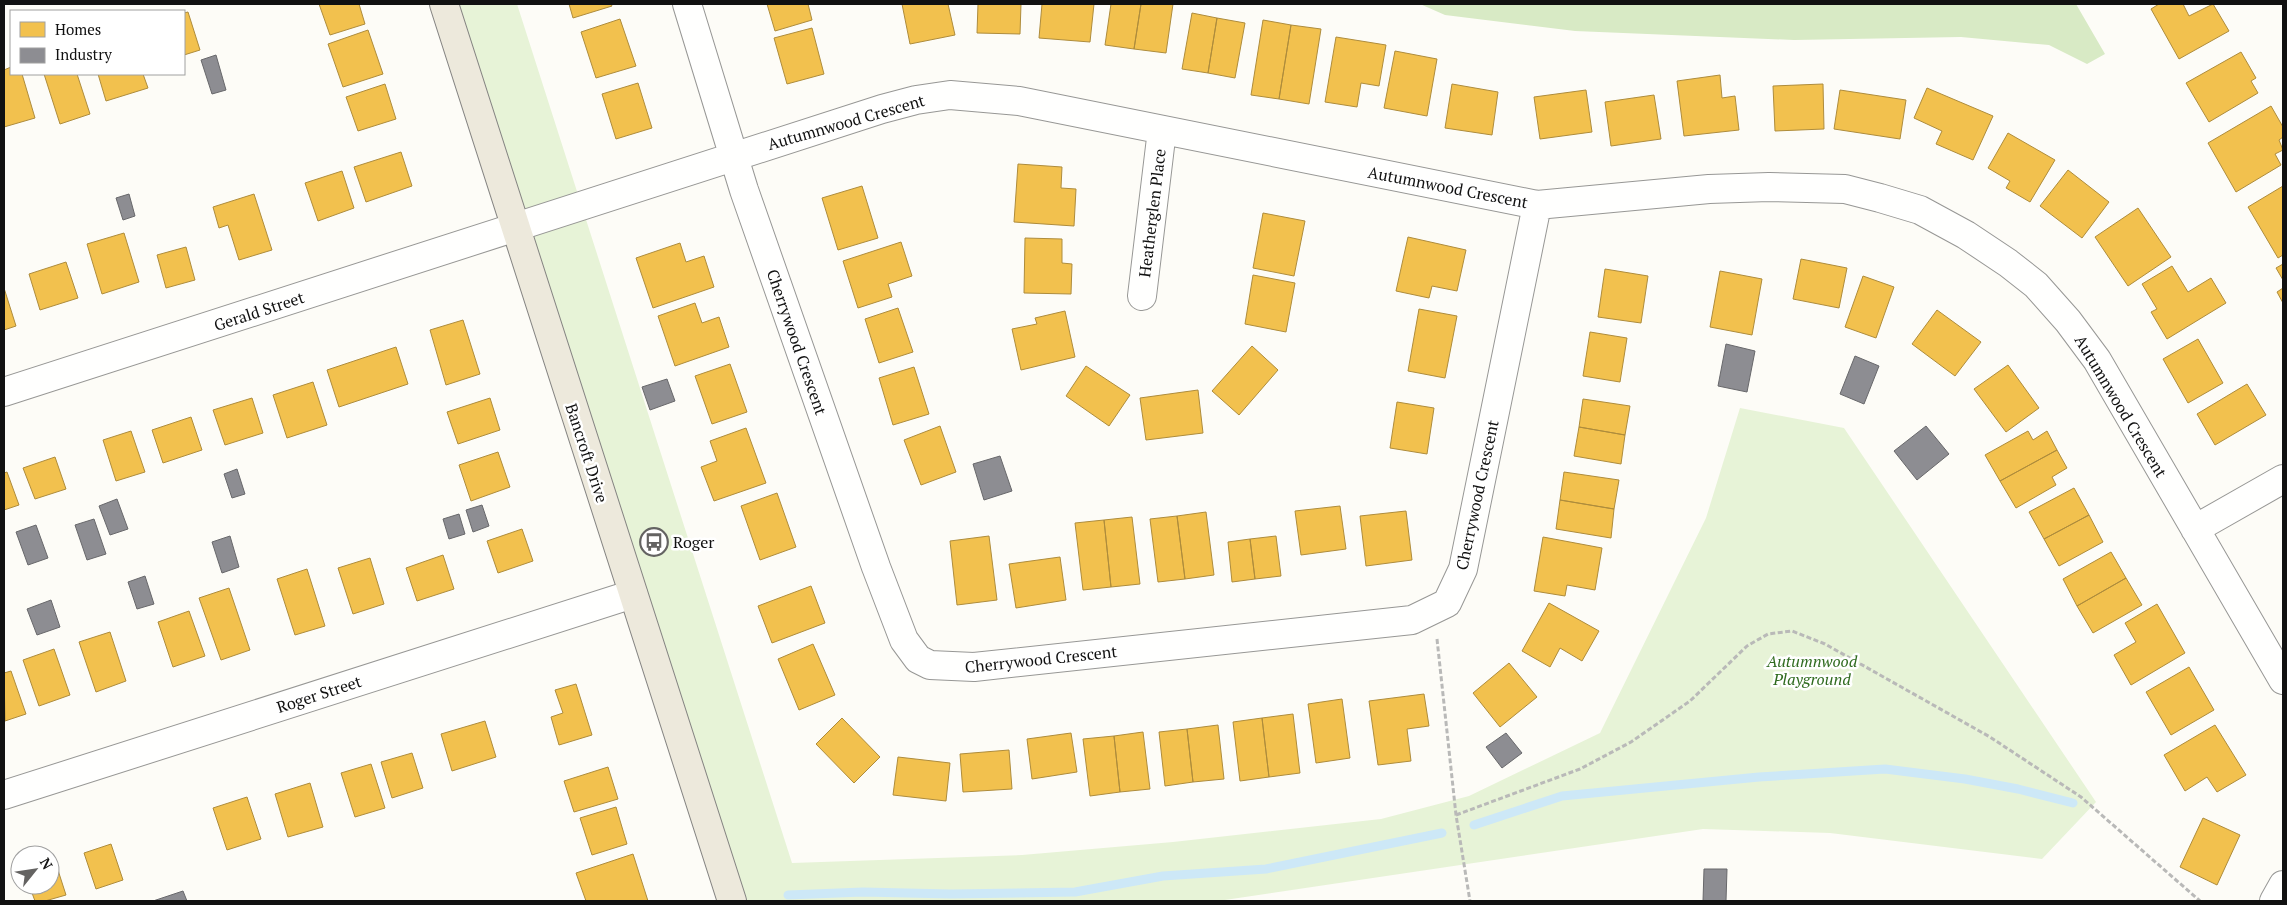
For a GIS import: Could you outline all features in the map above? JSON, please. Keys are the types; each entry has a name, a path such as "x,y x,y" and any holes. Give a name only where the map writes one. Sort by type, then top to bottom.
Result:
{"main road":[{"name":"Bancroft Drive","path":"444,4 732,901"}],"street":[{"name":"Cherrywood Crescent","path":"688,4 732,156 876,567 904,640 918,659 930,665 974,666 1412,620 1434,611 1448,602 1463,570 1538,205"},
{"name":"Autumnwood Crescent","path":"515,229 732,156 882,109 950,95 1019,101 1538,205 1709,189 1809,187 1846,189 1920,210 1966,236 2036,285 2068,321 2097,360 2283,680"},
{"name":"Heatherglen Place","path":"1142,296 1162,130"},
{"name":"Gerald Street","path":"4,392 515,229"},
{"path":"2195,529 2283,479"},
{"name":"Roger Street","path":"4,795 633,594"},
{"path":"2274,901 2283,885"}],"path":[{"path":"1434,611 1456,815 1470,901"},
{"path":"1456,815 1580,769 1631,742 1690,701 1747,646 1768,634 1792,631 1825,644 1990,737 2048,775 2081,797 2200,901"}],"green space":[{"name":"Autumnwood Playground","path":"447,4 517,4 792,863 1022,855 1173,842 1381,819 1469,796 1600,733 1706,518 1740,408 1844,428 2096,802 2042,859 1830,833 1703,829 1218,901 735,901"},
{"path":"1420,4 2076,4 2105,54 2087,64 2049,45 1961,37 1794,40 1575,31 1445,15"}],"building: Homes":[{"path":"319,4 359,4 365,24 330,35"},
{"path":"569,4 611,4 612,6 573,18"},
{"path":"767,4 808,4 812,20 775,31"},
{"path":"902,4 948,4 955,35 910,44"},
{"path":"978,4 1021,4 1020,34 977,33"},
{"path":"1042,4 1094,4 1090,42 1039,38"},
{"path":"1111,4 1141,4 1134,49 1105,45"},
{"path":"1141,4 1173,4 1166,53 1134,49"},
{"path":"2159,4 2183,4 2189,16 2213,4 2229,31 2179,59 2151,9"},
{"path":"188,12 200,50 185,55 185,13"},
{"path":"1192,13 1217,18 1208,73 1182,69"},
{"path":"1217,18 1245,23 1235,78 1208,73"},
{"path":"620,19 636,66 596,78 581,32"},
{"path":"1263,20 1291,25 1279,99 1251,95"},
{"path":"1291,25 1321,29 1309,104 1279,99"},
{"path":"812,28 824,74 787,84 774,38"},
{"path":"368,30 383,74 343,87 328,44"},
{"path":"1336,37 1386,45 1379,86 1361,83 1357,107 1325,102"},
{"path":"1395,51 1437,59 1427,116 1384,108"},
{"path":"2241,52 2256,78 2251,81 2258,93 2209,122 2186,83"},
{"path":"10,67 10,75 22,75 35,118 4,127 4,70"},
{"path":"44,75 77,75 90,114 60,124"},
{"path":"98,75 143,75 148,88 106,101"},
{"path":"1720,75 1722,98 1735,96 1739,130 1684,136 1677,81"},
{"path":"638,83 652,128 616,139 602,94"},
{"path":"385,84 396,119 358,131 346,97"},
{"path":"1452,84 1498,92 1492,135 1445,128"},
{"path":"1823,84 1824,129 1775,131 1773,86"},
{"path":"1927,88 1993,116 1973,160 1936,144 1942,131 1914,118"},
{"path":"1586,90 1592,132 1540,139 1534,97"},
{"path":"1840,90 1906,100 1900,139 1834,129"},
{"path":"1654,95 1661,139 1611,146 1605,102"},
{"path":"2271,106 2283,127 2283,137 2279,140 2283,150 2275,154 2281,165 2236,192 2208,143"},
{"path":"2008,133 2055,160 2030,202 2006,188 2010,181 1988,168"},
{"path":"401,152 412,186 366,202 354,167"},
{"path":"1018,164 1062,167 1061,188 1076,189 1074,226 1014,222"},
{"path":"2068,170 2109,202 2082,238 2040,206"},
{"path":"342,171 354,208 318,221 305,183"},
{"path":"862,186 878,238 838,250 822,198"},
{"path":"2283,186 2283,255 2278,258 2248,207"},
{"path":"254,194 272,250 239,260 228,225 219,228 213,207"},
{"path":"2138,208 2171,257 2128,286 2095,237"},
{"path":"1263,213 1305,221 1294,276 1253,268"},
{"path":"124,233 139,282 102,294 87,244"},
{"path":"1408,237 1466,250 1457,291 1432,286 1429,298 1396,291"},
{"path":"1025,238 1062,239 1062,263 1072,264 1071,294 1024,293"},
{"path":"901,242 912,276 888,284 892,297 858,308 843,261"},
{"path":"680,243 686,262 704,256 714,287 653,308 636,258"},
{"path":"186,247 195,280 166,288 157,255"},
{"path":"1801,259 1847,268 1839,308 1793,299"},
{"path":"66,262 78,298 40,310 29,274"},
{"path":"2283,264 2283,280 2276,268"},
{"path":"2172,266 2188,292 2211,278 2226,303 2167,339 2151,312 2157,309 2142,284"},
{"path":"1605,269 1648,276 1641,323 1598,317"},
{"path":"1720,271 1762,279 1752,335 1710,327"},
{"path":"1253,275 1295,283 1286,332 1245,324"},
{"path":"1863,276 1894,287 1876,338 1845,327"},
{"path":"4,288 16,326 4,330"},
{"path":"2283,288 2283,303 2277,292"},
{"path":"695,303 702,323 719,317 729,347 675,366 658,316"},
{"path":"898,308 913,352 879,363 865,319"},
{"path":"1419,309 1457,316 1445,378 1408,371"},
{"path":"1937,310 1981,342 1955,376 1912,344"},
{"path":"1065,311 1075,357 1021,370 1012,329 1037,324 1035,318"},
{"path":"463,320 480,374 446,385 430,330"},
{"path":"1590,332 1627,338 1620,382 1583,376"},
{"path":"2198,339 2223,383 2188,403 2163,359"},
{"path":"1252,346 1278,370 1239,415 1212,391"},
{"path":"396,347 408,384 339,407 327,370"},
{"path":"730,364 747,412 712,424 695,376"},
{"path":"2008,365 2039,408 2006,432 1974,389"},
{"path":"1086,366 1130,395 1109,426 1066,396"},
{"path":"914,367 929,414 893,425 879,378"},
{"path":"313,382 327,425 287,438 273,395"},
{"path":"2247,384 2266,415 2215,445 2197,414"},
{"path":"1198,390 1203,433 1146,440 1140,398"},
{"path":"252,398 263,433 225,445 213,410"},
{"path":"490,398 500,430 458,444 447,412"},
{"path":"1583,399 1630,406 1625,435 1579,427"},
{"path":"1397,402 1434,408 1427,454 1390,448"},
{"path":"191,417 202,450 163,463 152,430"},
{"path":"940,426 956,472 921,485 904,440"},
{"path":"1579,427 1625,435 1621,464 1574,456"},
{"path":"746,428 766,483 714,501 701,467 717,461 710,441"},
{"path":"131,431 145,472 116,481 103,440"},
{"path":"2028,431 2033,440 2047,431 2057,450 2000,481 1985,455"},
{"path":"2057,450 2067,468 2052,477 2056,485 2016,508 2000,481"},
{"path":"498,452 510,487 471,501 459,465"},
{"path":"55,457 66,489 35,499 23,468"},
{"path":"7,472 19,505 4,510 4,473"},
{"path":"1564,472 1619,480 1614,509 1560,500"},
{"path":"2074,488 2089,515 2044,539 2029,512"},
{"path":"777,493 796,547 760,560 741,506"},
{"path":"1560,500 1614,509 1611,538 1556,529"},
{"path":"1340,506 1346,549 1301,555 1295,511"},
{"path":"1406,511 1412,560 1366,566 1360,516"},
{"path":"1206,512 1214,575 1185,579 1177,516"},
{"path":"2089,515 2103,542 2059,566 2044,539"},
{"path":"1177,516 1185,579 1158,582 1150,519"},
{"path":"1132,517 1140,584 1111,587 1104,520"},
{"path":"1104,520 1111,587 1083,590 1075,523"},
{"path":"522,529 533,561 498,573 487,541"},
{"path":"989,536 997,600 957,605 950,541"},
{"path":"1276,536 1281,576 1255,579 1250,539"},
{"path":"1543,537 1602,548 1595,590 1567,585 1565,596 1534,591"},
{"path":"1250,539 1255,579 1232,582 1228,542"},
{"path":"2111,552 2126,578 2077,606 2063,579"},
{"path":"443,555 454,589 417,601 406,568"},
{"path":"1060,557 1066,600 1016,608 1009,564"},
{"path":"370,558 384,604 353,614 338,568"},
{"path":"307,569 325,626 295,635 277,579"},
{"path":"2126,578 2142,605 2093,633 2077,606"},
{"path":"811,586 825,623 772,643 758,606"},
{"path":"229,588 250,650 221,660 199,598"},
{"path":"1549,603 1599,631 1582,661 1560,648 1550,667 1522,651"},
{"path":"2157,604 2185,653 2131,685 2114,655 2136,642 2125,623"},
{"path":"189,611 205,656 173,667 158,622"},
{"path":"110,632 126,681 96,692 79,642"},
{"path":"813,644 835,695 799,710 778,659"},
{"path":"54,649 70,695 39,706 23,660"},
{"path":"1509,663 1537,697 1500,727 1473,693"},
{"path":"2189,667 2214,710 2171,735 2146,692"},
{"path":"11,671 26,714 5,721 4,673"},
{"path":"576,684 592,735 559,745 551,717 563,713 555,690"},
{"path":"1424,694 1429,726 1407,729 1411,761 1378,765 1369,701"},
{"path":"1342,699 1350,758 1316,763 1308,704"},
{"path":"1293,714 1300,773 1269,777 1262,718"},
{"path":"842,718 880,757 854,783 816,744"},
{"path":"1262,718 1269,777 1240,781 1233,722"},
{"path":"485,721 496,757 452,771 441,734"},
{"path":"1218,725 1224,779 1193,782 1187,729"},
{"path":"2215,725 2246,775 2217,792 2207,777 2185,791 2164,755"},
{"path":"1187,729 1193,782 1165,786 1159,732"},
{"path":"1143,732 1150,789 1120,792 1114,736"},
{"path":"1071,733 1077,772 1032,779 1027,739"},
{"path":"1114,736 1120,792 1090,796 1083,739"},
{"path":"1009,750 1012,789 963,792 960,754"},
{"path":"412,753 423,788 392,798 381,762"},
{"path":"898,757 950,763 946,801 893,795"},
{"path":"371,764 385,808 355,817 341,773"},
{"path":"608,767 618,799 574,812 564,781"},
{"path":"310,783 323,827 288,837 275,794"},
{"path":"247,797 261,839 227,850 213,808"},
{"path":"616,807 627,844 592,855 580,818"},
{"path":"2203,818 2240,835 2217,885 2180,867"},
{"path":"111,844 123,880 96,889 84,853"},
{"path":"633,854 648,901 586,901 576,873"},
{"path":"60,876 66,895 45,901 35,901 33,895 60,895"}],"building: Industry":[{"path":"216,55 226,90 212,94 201,60"},
{"path":"129,194 135,216 123,220 116,198"},
{"path":"1726,344 1755,351 1747,392 1718,386"},
{"path":"1855,356 1879,366 1864,404 1840,394"},
{"path":"667,379 675,401 650,410 642,387"},
{"path":"1926,426 1949,454 1917,480 1894,451"},
{"path":"1000,456 1012,491 984,500 973,464"},
{"path":"237,469 245,494 232,498 224,474"},
{"path":"117,499 128,529 110,535 99,506"},
{"path":"482,505 489,526 473,532 466,510"},
{"path":"459,514 465,534 449,539 443,519"},
{"path":"94,519 106,554 87,560 75,525"},
{"path":"36,525 48,558 28,565 16,532"},
{"path":"230,536 239,567 222,573 212,542"},
{"path":"145,576 154,604 137,609 128,582"},
{"path":"51,600 60,627 37,635 27,609"},
{"path":"1506,733 1522,753 1502,768 1486,747"},
{"path":"1704,869 1727,869 1726,901 1703,901"},
{"path":"183,891 187,901 153,901"}],"waterway":[{"path":"1474,825 1562,796 1759,777 1885,769 1965,779 2018,789 2073,803"},
{"path":"788,895 863,892 951,894 1075,892 1163,876 1266,869 1442,833"}],"place":[{"name":"Roger","path":"654,542"}]}
